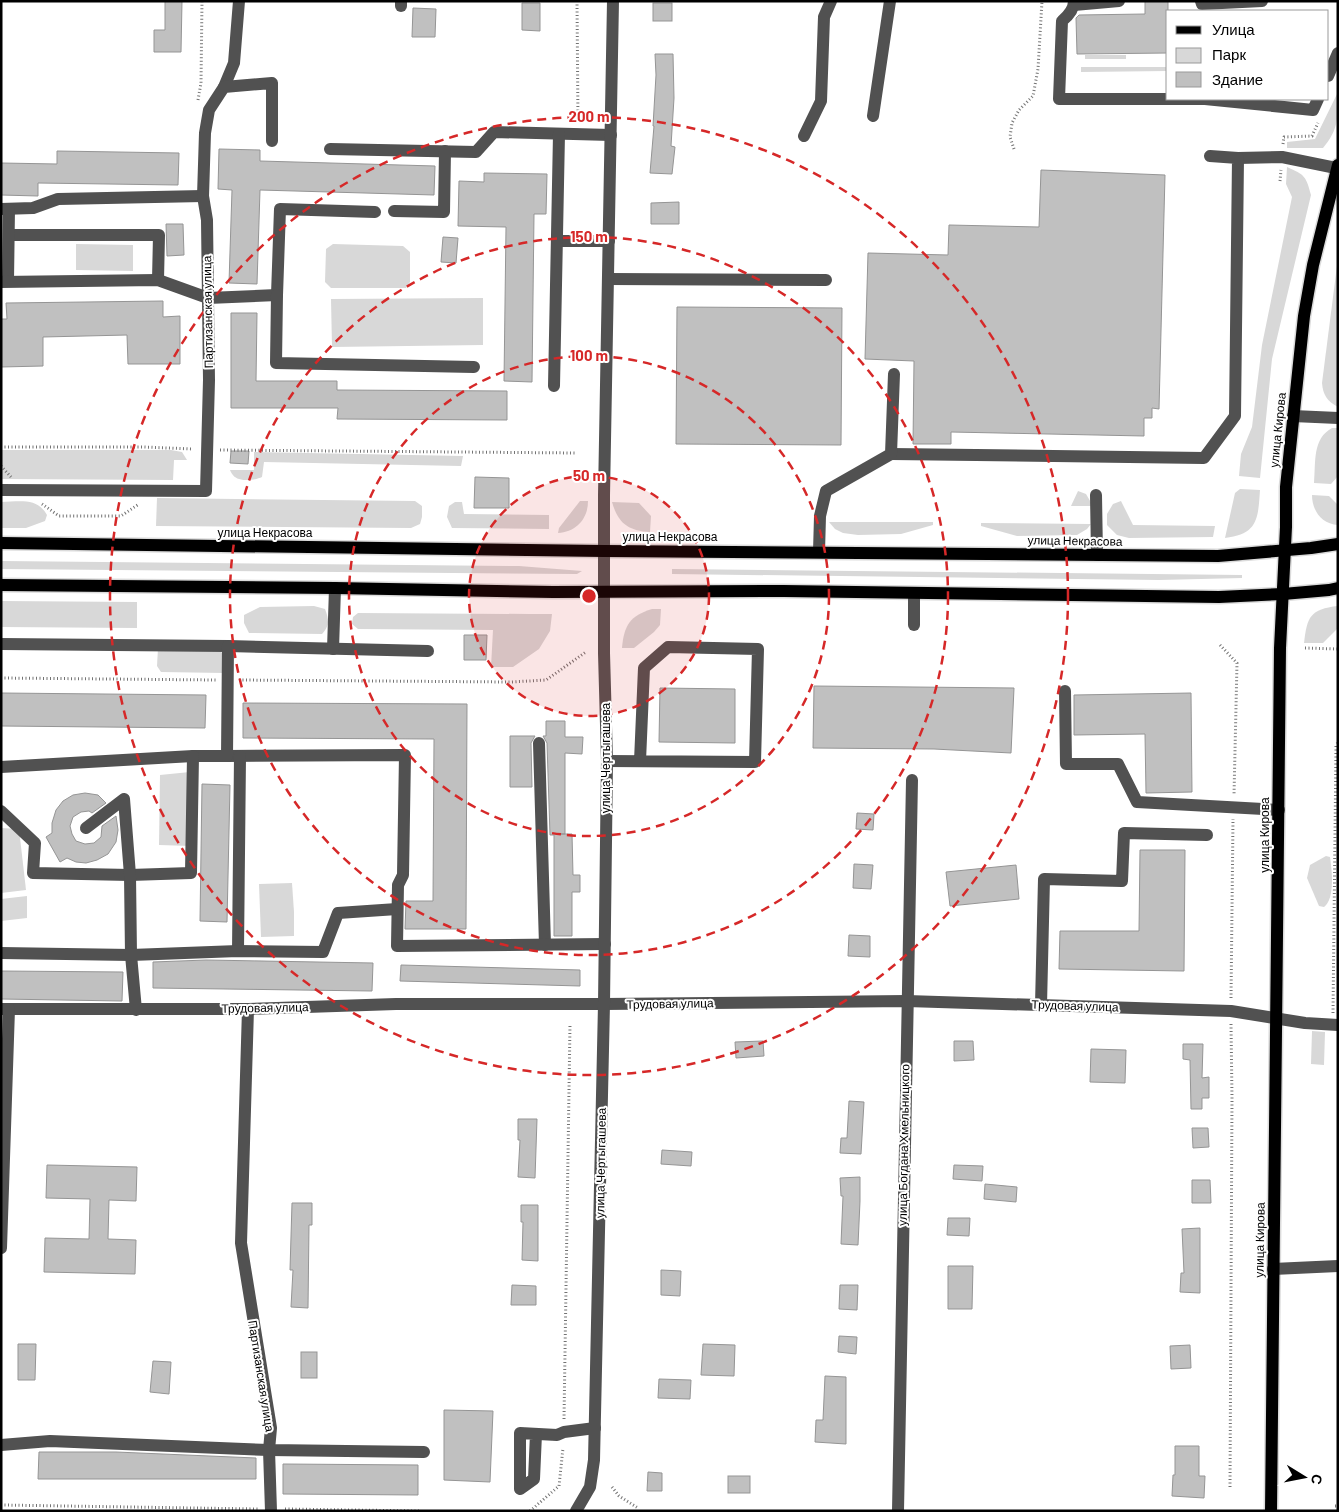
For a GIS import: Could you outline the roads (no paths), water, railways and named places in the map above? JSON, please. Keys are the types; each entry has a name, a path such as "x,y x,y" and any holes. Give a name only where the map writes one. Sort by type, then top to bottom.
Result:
{"main road":[{"name":"улица Кирова","path":"1271,1511 1280,648 1286,486 1304,316 1313,265 1337,167"},
{"name":"улица Некрасова","path":"1,543 604,551 1218,556 1338,544"},
{"path":"1,585 553,592 914,593 1219,597 1283,594 1338,588"}],"street":[{"path":"239,1 234,63 224,88 272,83 272,141"},
{"name":"улица Чертыгашева","path":"576,1511 590,1487 594,1460 595,1428 605,944 607,761 604,551 613,1"},
{"path":"804,136 821,101 824,17 831,1"},
{"path":"873,116 890,1"},
{"path":"1119,1 1074,3 1069,15 1062,21 1060,98 1166,99"},
{"path":"1202,5 1262,1"},
{"path":"1329,74 1338,53"},
{"name":"Партизанская улица","path":"1,490 206,491 209,380 207,220 203,196 205,133 209,110 224,88"},
{"path":"1215,100 1313,110 1318,100"},
{"path":"330,149 476,152 494,132 611,135"},
{"path":"554,386 559,134"},
{"path":"394,211 444,212 445,151"},
{"path":"1210,156 1238,158 1282,157 1337,167"},
{"path":"819,552 820,516 826,491 891,454 1204,458 1235,416 1238,158"},
{"path":"203,196 58,199 33,208 5,209 9,235 5,282 158,280 208,298 277,295"},
{"path":"375,212 280,209 276,363 474,367"},
{"path":"9,235 159,235 158,280"},
{"path":"557,241 609,241"},
{"path":"608,279 826,280"},
{"path":"891,454 894,374"},
{"path":"1293,416 1338,418"},
{"path":"1096,495 1097,555"},
{"path":"332,649 335,588"},
{"path":"914,593 914,625"},
{"path":"1,644 228,646 428,651"},
{"path":"228,646 227,680 233,756 238,951"},
{"path":"607,761 755,762 758,649 668,647 644,668 640,761"},
{"path":"1065,691 1066,764 1118,764 1137,802 1279,810"},
{"path":"539,743 545,944"},
{"path":"1,767 193,756 405,755 403,876 398,885 397,946 605,944"},
{"path":"1,811 35,843 33,873 130,875 192,873 193,756"},
{"name":"улица Богдана Хмельницкого","path":"898,1511 912,780"},
{"path":"86,828 124,799 130,875 131,955 136,1010"},
{"path":"1041,1005 1044,879 1122,880 1124,834 1207,835"},
{"path":"1,953 131,955 238,951 323,952 338,913 397,908"},
{"name":"Трудовая улица","path":"5,1009 136,1010 248,1009 396,1004 907,1001 1231,1012 1305,1023 1335,1025"},
{"path":"1,1248 5,1009"},
{"name":"Партизанская улица","path":"248,1009 240,1243 271,1428 269,1450 271,1510"},
{"path":"1273,1269 1338,1266"},
{"path":"536,1434 556,1435 564,1432 595,1428"},
{"path":"1,1444 50,1441 269,1450 424,1452"}]}
